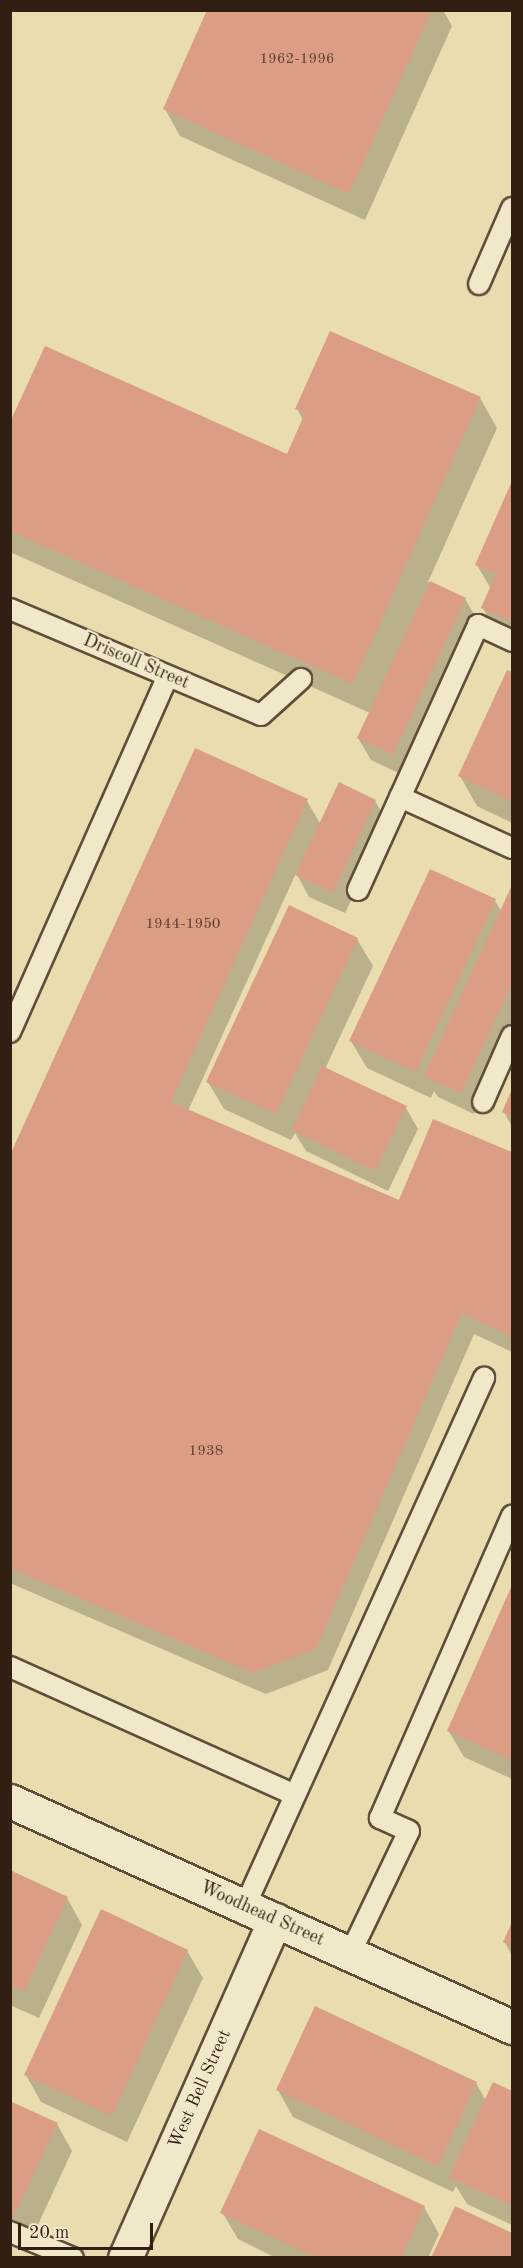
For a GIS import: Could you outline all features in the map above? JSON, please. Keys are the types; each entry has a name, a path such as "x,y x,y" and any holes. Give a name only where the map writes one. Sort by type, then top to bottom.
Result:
{"street":[{"name":"Woodhead Street","path":"10,1801 513,2027"},
{"name":"West Bell Street","path":"125,2258 275,1920"}],"lane":[{"path":"479,284 513,208"},
{"name":"Driscoll Street","path":"10,609 261,715 301,679"},
{"path":"358,890 478,625 513,641"},
{"path":"10,1032 168,676"},
{"path":"400,797 513,848"},
{"path":"483,1102 513,1036"},
{"path":"245,1906 484,1378"},
{"path":"350,1954 409,1831 380,1818 513,1516"},
{"path":"10,1667 295,1795"},
{"path":"10,2232 73,2258"}],"building":[{"path":"207,10 432,10 349,194 163,109"},
{"path":"330,331 481,397 353,684 10,531 10,422 45,346 287,454 305,413 295,409"},
{"path":"512,481 512,622 481,608 496,574 475,565"},
{"path":"430,581 466,598 393,755 357,738"},
{"path":"507,670 512,672 512,802 458,776"},
{"path":"195,748 308,799 171,1102 399,1200 433,1119 512,1152 512,1337 462,1313 316,1649 253,1673 10,1568 10,1155"},
{"path":"339,782 376,800 333,893 295,875"},
{"path":"430,869 496,899 416,1072 349,1041"},
{"path":"512,885 512,984 461,1093 424,1076"},
{"path":"289,905 358,938 276,1114 206,1082"},
{"path":"322,1066 407,1106 375,1171 292,1130"},
{"path":"512,1089 512,1117 502,1112"},
{"path":"512,1585 512,1760 447,1731"},
{"path":"10,1870 68,1897 24,1992 10,1986"},
{"path":"101,1909 188,1950 112,2116 24,2075"},
{"path":"512,1922 512,1947 503,1942"},
{"path":"315,2006 477,2082 438,2166 276,2090"},
{"path":"493,2082 512,2091 512,2206 449,2177"},
{"path":"10,2101 58,2123 14,2216 10,2214"},
{"path":"259,2129 425,2206 401,2258 317,2258 220,2213"},
{"path":"455,2206 512,2233 512,2258 431,2258"}]}
